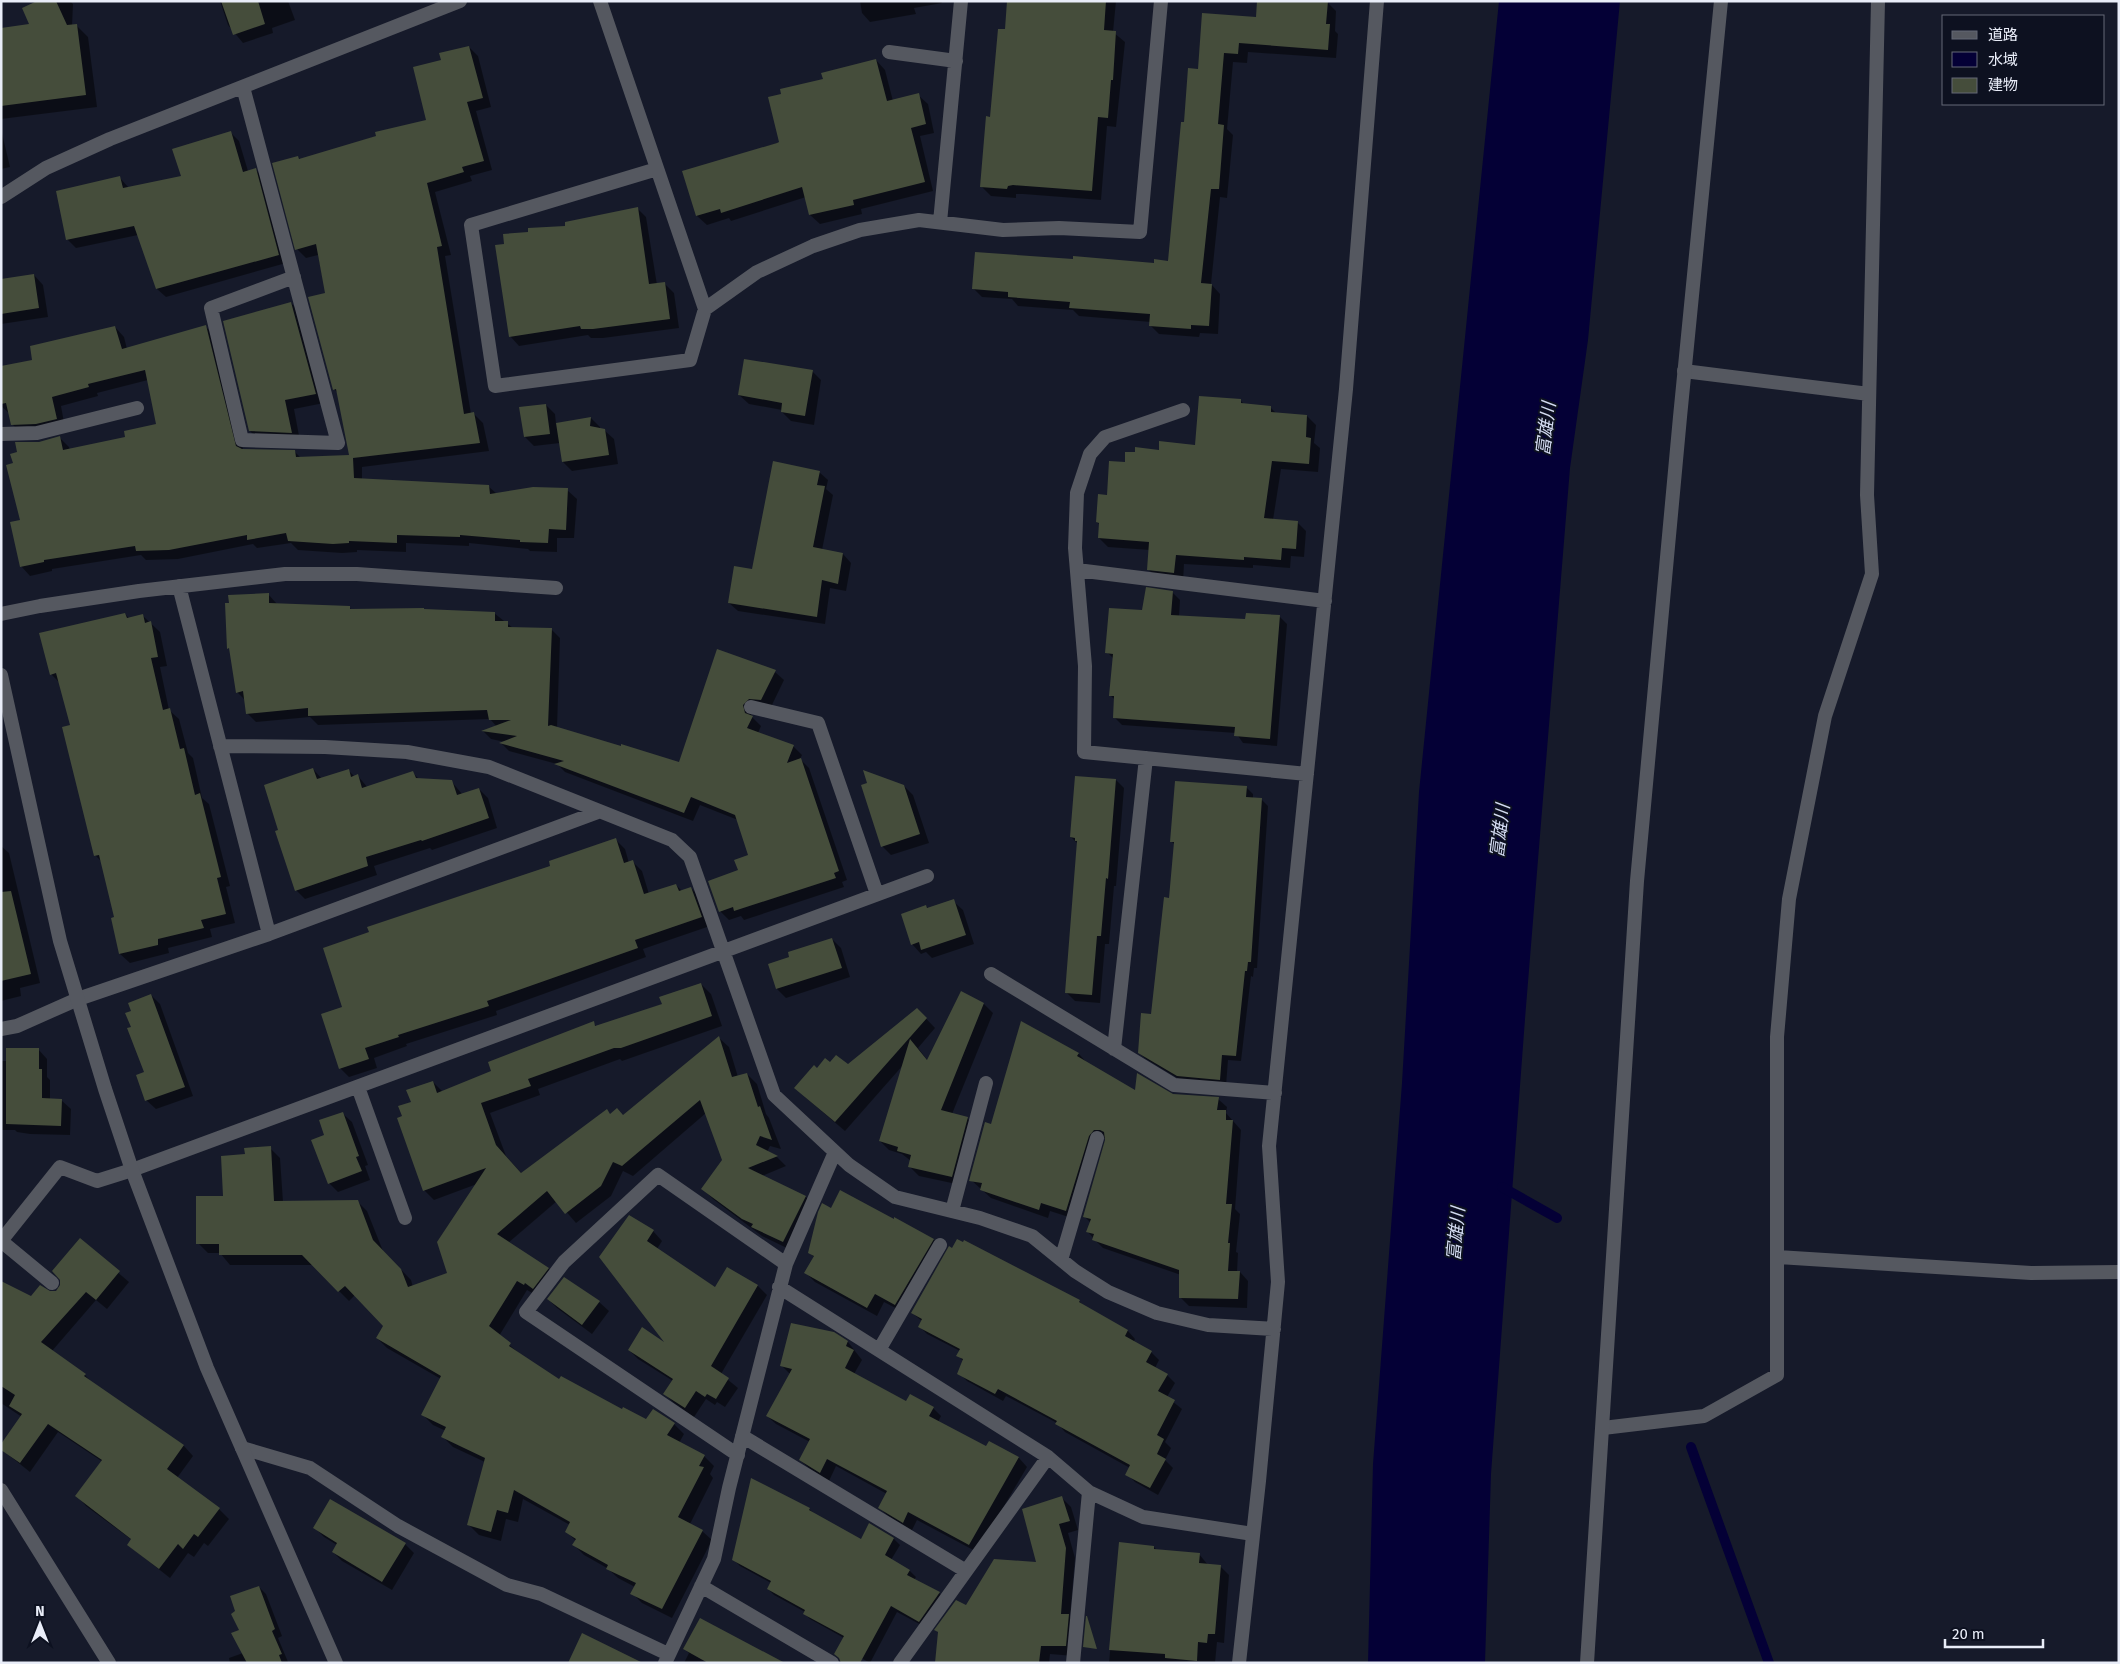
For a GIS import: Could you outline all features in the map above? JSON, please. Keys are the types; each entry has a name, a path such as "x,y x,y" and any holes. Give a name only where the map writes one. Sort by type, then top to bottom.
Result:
{"street":[{"path":"1,197 46,168 110,139 460,1"},
{"path":"600,1 705,309 690,360 495,386 471,225 657,169"},
{"path":"940,222 962,1"},
{"path":"705,309 757,272 813,246 860,230 919,220 1003,230 1059,228 1140,232 1161,1"},
{"path":"1239,1663 1254,1534 1278,1282 1269,1146 1346,389 1377,1"},
{"path":"1587,1663 1637,881 1684,371 1721,1"},
{"path":"1602,1428 1704,1416 1777,1375 1777,1037 1789,899 1826,716 1872,574 1867,495 1878,1"},
{"path":"889,52 956,61"},
{"path":"243,87 294,277 338,443 242,440 211,308 294,277"},
{"path":"1684,371 1870,394"},
{"path":"1,434 37,433 137,408"},
{"path":"1183,410 1105,437 1090,454 1077,493 1075,548 1085,666 1084,752 1307,774"},
{"path":"1077,570 1325,601"},
{"path":"1,614 40,606 178,586 285,574 357,574 556,588"},
{"path":"178,586 269,934"},
{"path":"1,675 60,941 104,1089 132,1170 207,1368 336,1663"},
{"path":"751,707 818,723 877,894"},
{"path":"220,746 325,747 407,752 489,767 672,840 690,857 774,1095 849,1165 896,1197 980,1218 1032,1236 1062,1260 1108,1292 1157,1314 1208,1325 1274,1329"},
{"path":"1114,1049 1146,758"},
{"path":"1,1028 17,1026 78,999 269,934 598,812"},
{"path":"52,1283 1,1241 60,1167 97,1181 132,1170 927,876"},
{"path":"992,974 1174,1085 1275,1093"},
{"path":"952,1211 986,1083"},
{"path":"358,1087 405,1218"},
{"path":"1062,1260 1097,1138"},
{"path":"242,1448 310,1468 398,1526 507,1585 541,1594 666,1659 714,1559 779,1287 786,1264 835,1152"},
{"path":"738,1455 526,1312 564,1262 658,1175 786,1264"},
{"path":"879,1350 940,1244"},
{"path":"1777,1257 2031,1273 2119,1272"},
{"path":"779,1287 1048,1457 1089,1492 1143,1517 1254,1534"},
{"path":"742,1436 966,1571"},
{"path":"900,1663 1048,1457"},
{"path":"1,1490 109,1663"},
{"path":"1074,1663 1089,1492"},
{"path":"701,1586 832,1663"}],"water":[{"name":"富雄川","path":"1499,1 1620,1 1588,340 1570,468 1525,1019 1491,1474 1485,1663 1368,1663 1373,1464 1402,1083 1419,792"}],"building":[{"path":"37,1 56,1 67,25 77,24 86,95 1,106 1,28 29,24 22,8"},
{"path":"221,1 258,1 265,24 233,35"},
{"path":"1007,1 1106,1 1104,30 1116,31 1113,80 1111,80 1108,118 1098,117 1092,191 1013,185 1008,186 1007,189 980,187 986,116 990,117 998,29 1005,29"},
{"path":"1257,1 1328,1 1326,24 1330,24 1328,50 1239,43 1238,54 1224,53 1218,124 1224,125 1219,189 1211,189 1201,283 1212,284 1209,326 1191,325 1191,329 1149,326 1150,314 1069,308 1070,302 1008,297 1008,292 972,289 975,252 1073,259 1073,256 1154,263 1154,259 1168,261 1181,122 1184,122 1188,68 1198,69 1202,13 1256,17"},
{"path":"469,46 483,98 467,102 484,161 462,167 464,172 427,183 442,246 437,247 464,414 474,412 480,443 353,458 354,478 489,485 490,494 533,487 568,488 566,530 549,529 548,543 520,542 520,540 460,535 460,537 397,535 397,543 349,541 349,543 333,544 288,541 286,533 247,540 247,535 169,550 136,551 135,546 44,560 44,562 20,567 10,522 20,520 6,465 13,463 10,454 17,452 15,442 39,442 60,436 63,450 125,437 124,431 156,424 145,370 88,384 89,387 52,397 57,419 36,424 11,425 6,403 1,404 1,366 32,360 30,346 115,326 122,349 206,325 236,446 242,449 295,450 296,457 349,455 336,389 333,390 308,297 325,293 316,244 295,250 272,163 298,156 299,159 376,136 375,132 426,120 413,67 441,60 439,53"},
{"path":"876,59 887,101 919,93 926,124 911,128 925,182 853,200 854,205 809,215 802,187 721,213 720,209 696,216 682,171 779,142 768,97 781,94 780,89 823,79 821,73"},
{"path":"231,131 243,172 256,168 279,255 156,289 134,226 66,240 56,191 120,176 123,188 181,176 172,149"},
{"path":"638,207 649,284 665,282 670,319 593,329 581,329 580,326 509,337 495,245 504,244 503,234 528,232 528,228 565,226 565,222"},
{"path":"34,274 39,308 1,314 1,279"},
{"path":"291,302 316,394 285,400 292,433 249,431 223,321"},
{"path":"744,359 813,370 805,416 781,412 782,403 738,395"},
{"path":"1199,396 1241,399 1241,403 1271,406 1271,412 1307,415 1306,437 1311,438 1309,464 1272,461 1264,518 1298,521 1296,549 1282,548 1281,560 1244,557 1244,560 1176,555 1174,573 1147,570 1149,542 1098,538 1099,523 1096,522 1098,494 1107,495 1109,461 1125,462 1125,452 1135,452 1135,447 1159,450 1159,441 1195,445"},
{"path":"546,404 550,434 524,437 519,407"},
{"path":"591,417 590,426 605,429 609,455 562,462 556,423"},
{"path":"773,461 820,471 817,485 825,486 813,547 843,553 838,584 822,580 817,617 728,603 734,566 752,569"},
{"path":"1146,587 1173,591 1171,615 1245,619 1246,613 1280,615 1270,739 1234,736 1235,727 1113,718 1114,696 1109,696 1113,654 1105,653 1109,608 1142,610"},
{"path":"269,593 269,603 350,606 350,609 424,608 495,612 495,621 508,621 508,627 552,628 548,726 551,725 621,746 621,744 679,762 717,649 776,670 761,700 749,699 743,705 745,713 753,716 747,728 794,745 787,763 801,758 839,871 834,873 836,878 734,911 733,907 719,912 708,881 738,870 734,860 748,855 735,815 691,797 684,813 554,764 564,761 499,743 517,736 481,731 511,720 489,720 487,710 308,716 308,708 246,714 243,691 236,693 229,648 227,649 225,603 229,603 228,595"},
{"path":"125,613 127,618 143,614 145,623 151,621 158,657 151,658 163,710 170,708 180,749 184,748 195,795 200,793 221,877 217,878 226,914 201,920 204,928 158,939 158,945 119,954 111,918 114,917 99,855 94,856 62,727 70,725 56,673 50,675 39,633"},
{"path":"313,768 317,779 349,769 351,777 358,774 362,788 413,771 416,778 452,780 457,795 479,788 489,818 422,841 366,857 368,866 295,891 275,831 278,830 264,785"},
{"path":"863,770 904,785 920,834 881,847 861,785 867,783"},
{"path":"1075,776 1116,779 1108,879 1106,878 1101,936 1097,936 1092,995 1065,993 1077,841 1075,841 1075,838 1070,837"},
{"path":"1175,781 1247,786 1246,797 1262,798 1251,962 1248,962 1247,971 1245,971 1236,1056 1222,1055 1220,1080 1177,1076 1138,1053 1141,1013 1151,1014 1164,897 1169,898 1174,842 1170,842"},
{"path":"616,838 624,863 633,860 644,894 676,884 679,891 691,887 702,917 635,940 638,948 487,1001 489,1006 398,1035 399,1037 365,1048 369,1059 339,1069 321,1014 342,1007 323,948 369,932 367,927 550,866 549,861"},
{"path":"11,891 31,974 1,981 1,892"},
{"path":"954,899 966,935 921,950 919,942 911,945 901,914 926,905 927,908"},
{"path":"832,938 842,968 776,989 768,964 789,957 788,952"},
{"path":"701,983 712,1016 528,1079 531,1086 481,1103 496,1145 521,1173 607,1109 610,1114 617,1108 623,1115 719,1036 732,1077 747,1073 758,1107 760,1106 772,1140 760,1136 756,1145 778,1156 748,1168 806,1196 783,1242 751,1227 753,1224 742,1219 701,1189 722,1160 700,1100 622,1166 613,1162 601,1186 565,1214 547,1191 497,1234 549,1268 533,1289 525,1283 524,1285 517,1281 489,1326 511,1343 509,1346 559,1379 561,1376 622,1409 623,1407 646,1419 653,1409 675,1423 667,1435 705,1455 699,1466 704,1467 678,1517 703,1530 662,1609 630,1594 636,1583 606,1569 608,1565 572,1545 576,1539 565,1532 570,1522 514,1490 508,1513 497,1510 491,1532 467,1525 485,1458 441,1437 446,1427 421,1415 441,1376 376,1338 383,1326 345,1286 338,1292 302,1255 219,1255 219,1244 196,1244 196,1196 223,1196 221,1156 245,1154 244,1148 271,1146 274,1201 358,1200 373,1240 401,1269 408,1287 447,1273 437,1242 486,1168 423,1191 397,1118 402,1116 398,1106 411,1102 406,1090 433,1081 437,1093 491,1071 488,1062 594,1021 595,1026 662,1004 659,997"},
{"path":"961,991 984,1003 941,1110 968,1117 952,1177 908,1167 911,1155 897,1151 898,1147 879,1141 910,1039 927,1060"},
{"path":"151,994 185,1087 145,1101 136,1075 144,1072 127,1028 131,1027 125,1013 131,1011 128,1003"},
{"path":"917,1008 927,1018 835,1122 794,1088 814,1065 817,1068 825,1058 830,1062 836,1055 848,1064"},
{"path":"1021,1021 1079,1053 1077,1056 1135,1090 1137,1073 1173,1094 1219,1097 1217,1110 1226,1110 1226,1120 1233,1120 1226,1204 1232,1204 1228,1243 1230,1243 1228,1271 1240,1271 1238,1299 1179,1298 1179,1270 1092,1240 1094,1234 1086,1232 1091,1219 1083,1217 1105,1140 1104,1132 1100,1130 1094,1130 1089,1136 1066,1211 1041,1203 1039,1210 980,1190 982,1183 969,1181 985,1122 991,1124"},
{"path":"6,1048 39,1048 39,1069 42,1069 42,1098 62,1099 61,1126 6,1124"},
{"path":"343,1112 359,1156 356,1157 362,1171 328,1184 311,1140 324,1135 319,1120"},
{"path":"840,1190 934,1239 895,1305 875,1294 867,1308 804,1273 814,1256 808,1253 818,1212 822,1203 831,1208"},
{"path":"629,1215 654,1230 647,1241 715,1287 727,1267 758,1285 711,1366 729,1378 716,1399 707,1394 705,1397 696,1391 685,1408 663,1394 673,1379 628,1350 642,1327 664,1342 599,1257"},
{"path":"80,1238 120,1271 96,1300 86,1292 41,1342 86,1374 84,1376 184,1445 167,1469 220,1508 198,1537 194,1534 183,1549 178,1544 159,1569 127,1545 131,1539 75,1496 102,1460 48,1424 20,1463 1,1450 1,1444 22,1414 9,1406 15,1395 1,1386 1,1281 31,1296 40,1285 50,1291 56,1291 60,1285 60,1280 52,1271"},
{"path":"957,1239 963,1242 964,1240 1080,1300 1079,1302 1128,1330 1125,1336 1152,1351 1146,1362 1168,1374 1158,1391 1175,1400 1157,1435 1164,1439 1157,1454 1166,1459 1150,1488 1125,1475 1130,1465 1055,1424 1057,1421 998,1389 995,1394 957,1374 963,1359 956,1356 960,1349 918,1327 922,1319 911,1313 949,1246 952,1248"},
{"path":"564,1277 600,1301 582,1325 547,1299"},
{"path":"791,1323 834,1332 848,1341 846,1346 854,1350 845,1368 906,1401 910,1394 934,1407 929,1416 986,1446 989,1441 1019,1457 969,1545 908,1512 903,1523 878,1508 887,1491 827,1459 820,1473 799,1460 810,1439 766,1416 792,1369 780,1366"},
{"path":"751,1478 810,1508 809,1510 861,1539 869,1523 894,1538 885,1555 910,1570 907,1575 940,1592 919,1622 891,1606 860,1663 841,1663 834,1654 844,1636 803,1614 805,1610 767,1589 771,1581 732,1560"},
{"path":"1062,1496 1070,1521 1059,1524 1066,1548 1061,1614 1069,1614 1066,1646 1041,1646 1039,1663 935,1663 938,1632 934,1630 956,1600 966,1605 994,1559 1036,1562 1022,1509"},
{"path":"330,1499 406,1543 382,1582 332,1552 337,1543 313,1528"},
{"path":"1119,1542 1154,1546 1154,1549 1200,1553 1199,1563 1221,1565 1215,1634 1208,1634 1207,1643 1198,1642 1197,1661 1165,1658 1165,1654 1109,1650"},
{"path":"259,1586 275,1629 272,1631 282,1654 279,1655 282,1663 247,1663 231,1633 239,1630 231,1614 235,1611 230,1596"},
{"path":"1087,1616 1097,1649 1083,1647"},
{"path":"700,1618 785,1663 708,1663 683,1649"},
{"path":"582,1633 643,1663 568,1663"}],"waterway":[{"path":"1502,1187 1557,1218"},
{"path":"1691,1447 1769,1663"}]}
